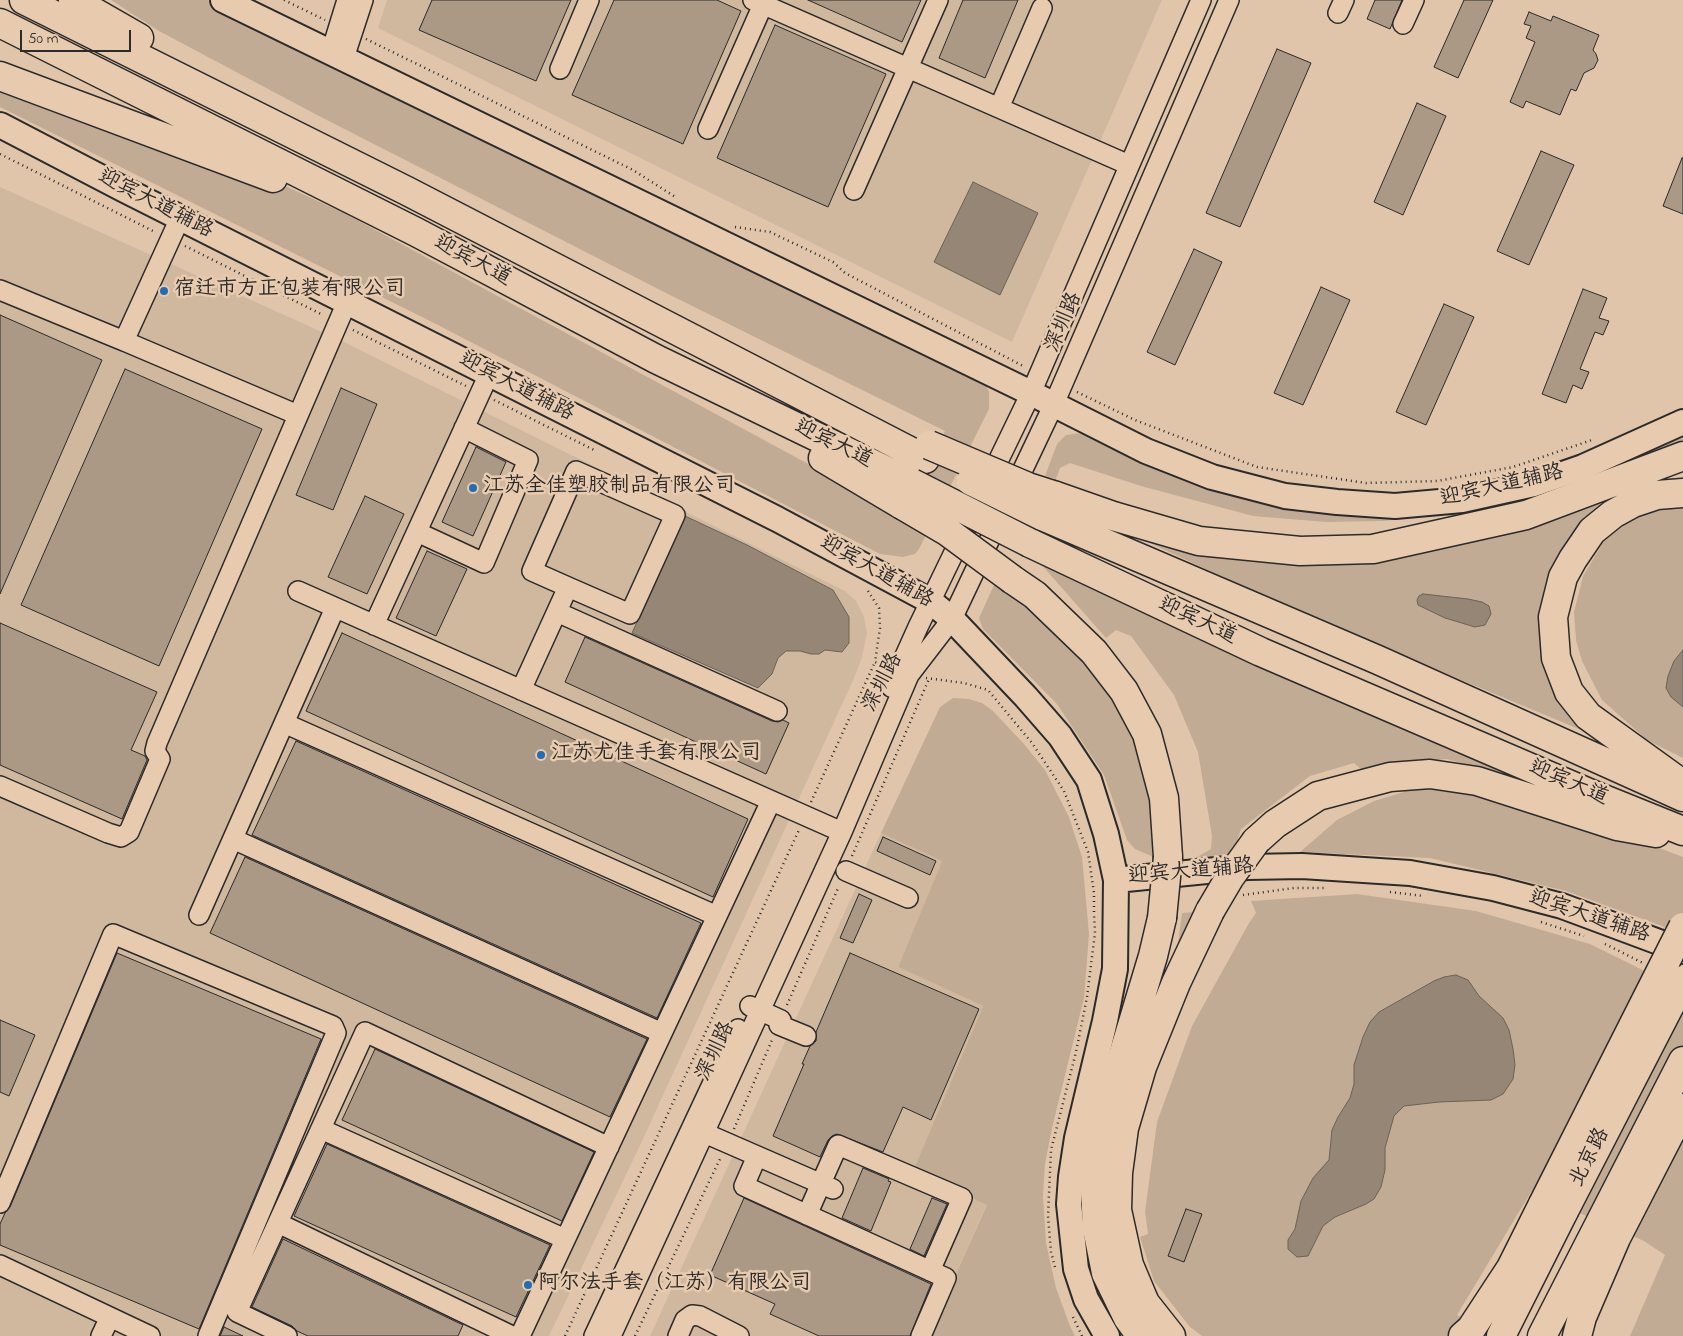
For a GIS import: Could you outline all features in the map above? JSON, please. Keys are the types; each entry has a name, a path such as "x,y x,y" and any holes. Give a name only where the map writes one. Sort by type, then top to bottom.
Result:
{"highway":[{"name":"迎宾大道","path":"24,0 408,191 690,337 927,452 1378,660 1683,796"},
{"path":"73,0 408,191"},
{"name":"迎宾大道","path":"0,23 416,232 907,494 1030,544 1270,656 1596,796 1683,831"},
{"path":"0,76 416,232"},
{"path":"1047,506 1113,516 1199,541 1300,551 1373,549 1526,516 1683,456"},
{"path":"1683,493 1658,495 1633,503 1613,514 1592,531 1563,577 1553,617 1556,658 1569,692 1588,716 1683,785"},
{"path":"907,494 948,532 1035,595 1094,652 1124,691 1149,743 1164,798 1168,857 1162,918 1153,956 1114,1082 1100,1138 1095,1189 1097,1228 1106,1273 1128,1318 1141,1336"},
{"path":"1171,1336 1145,1303 1129,1265 1117,1210 1118,1173 1124,1128 1142,1068 1176,983 1210,911 1230,877 1256,841 1276,824 1318,796 1390,777 1430,774 1477,781 1617,826 1683,838"},
{"path":"1463,1336 1471,1329 1547,1211 1683,927"},
{"name":"北京路","path":"1501,1336 1524,1290 1547,1211 1683,980"},
{"name":"北京路","path":"1606,1241 1683,1061"},
{"path":"1547,1326 1606,1241 1683,1108"},
{"path":"1577,1336 1606,1241"}],"main road":[{"name":"迎宾大道辅路","path":"223,0 1035,383 1058,395 1146,451 1212,477 1285,496 1337,502 1395,506 1462,500 1534,484 1583,467 1683,422"},
{"name":"迎宾大道辅路","path":"0,125 180,218 342,312 484,383 777,519 930,600 952,619 1060,736 1089,780 1106,834 1116,880 1247,867 1302,866 1410,874 1494,888 1562,906 1683,950"},
{"path":"1107,1336 1086,1299 1076,1269 1070,1204 1070,1177 1115,968 1116,880"}],"street":[{"path":"346,30 347,0"},
{"path":"338,55 346,30 362,0"},
{"path":"560,69 589,0"},
{"path":"854,190 938,0"},
{"name":"深圳路","path":"611,1336 698,1131 837,830 903,674 930,600 1035,383 1201,0"},
{"name":"深圳路","path":"903,674 952,619 1058,395 1229,0"},
{"path":"1403,24 1414,0"},
{"path":"708,130 760,1 1129,166"},
{"path":"999,108 1042,8"},
{"path":"124,341 180,218"},
{"path":"0,290 298,415"},
{"path":"0,786 108,833 121,837 129,832 160,759 156,751 157,743 342,312"},
{"path":"374,625 484,383"},
{"path":"417,532 484,563 528,460 464,428"},
{"path":"576,471 675,514 630,614 568,587 532,571 576,471"},
{"path":"521,690 568,587"},
{"path":"298,591 837,830"},
{"path":"199,915 335,608"},
{"path":"557,612 777,711"},
{"path":"284,723 717,916"},
{"path":"520,1336 771,801"},
{"path":"232,839 662,1033"},
{"path":"846,871 908,898"},
{"path":"0,1203 113,934 333,1026 336,1034 208,1336"},
{"path":"754,1008 806,1036"},
{"path":"287,1336 237,1312 366,1032 609,1147"},
{"path":"321,1130 565,1240"},
{"path":"698,1131 827,1187"},
{"name":"深圳路","path":"594,1336 698,1131"},
{"path":"807,1215 827,1187 838,1146 962,1198 930,1270"},
{"path":"758,1156 744,1186 946,1278 921,1336"},
{"path":"278,1223 475,1328 512,1336"},
{"path":"0,1264 150,1336"},
{"path":"678,1336 685,1320 692,1315 700,1316 739,1336"},
{"path":"101,1336 110,1317"}],"path":[{"path":"284,0 633,170 681,200"},
{"path":"0,154 171,239 342,312 484,383 604,455"},
{"path":"730,226 770,232 834,262 845,273 1035,383"},
{"path":"1058,395 1135,420 1257,467 1366,483 1437,481 1513,467 1594,440"},
{"path":"565,1336 874,662 880,628 879,608 870,592 864,587"},
{"path":"874,662 903,674 964,683 988,690 1032,743 1064,791 1088,852 1094,893 1094,914 1117,910"},
{"path":"1235,896 1294,888 1329,888"},
{"path":"1384,892 1424,896"},
{"path":"1538,921 1592,939"},
{"path":"1601,942 1650,966"}],"shaded area":[{"path":"111,0 207,0 976,373 984,381 989,392 989,409 919,549 915,554 903,557 880,554 434,323 0,107 0,81 283,185 344,213 899,513 945,431 666,293 317,115 159,31"},
{"path":"387,0 1162,0 1012,342 378,28"},
{"path":"973,182 1038,213 1000,295 934,262"},
{"path":"0,187 342,341 845,591 856,601 864,617 867,633 862,657 855,676 643,1139 549,1336 0,1336"},
{"path":"1683,428 1683,440 1576,484 1449,519 1448,511 1385,521 1326,522 1253,516 1141,486 1070,463 1060,468 1056,479 1045,476 1057,444 1066,435 1089,432 1214,485 1402,513"},
{"path":"1683,482 1683,758 1647,740 1602,700 1582,661 1576,640 1574,612 1583,576 1606,538"},
{"path":"1621,490 1621,500 1547,621 1610,742 1291,609 1088,514 1283,558"},
{"path":"685,516 747,545 833,590 849,617 849,643 842,652 825,650 819,654 811,654 800,651 786,651 778,658 772,674 758,688 632,633"},
{"path":"1032,554 1560,790 1446,759 1362,770 1354,763 1310,776 1241,829 1233,855 1192,860 1211,849 1212,836 1198,752 1174,695 1131,636 1116,630 1106,638"},
{"path":"999,574 1048,613 1143,737 1163,861 1135,849 1127,840 1104,775 1057,704 983,629 979,618"},
{"path":"1423,594 1482,602 1489,606 1491,614 1485,625 1475,627 1445,618 1418,605 1417,600"},
{"path":"1683,650 1683,707 1671,697 1666,688 1674,661"},
{"path":"953,698 969,699 982,703 993,711 1024,744 1045,770 1069,817 1082,857 1089,934 1084,998 1052,1128 1045,1164 1043,1196 1046,1243 1056,1288 1075,1336 928,1336 987,1205 913,1171 983,1006 898,967 942,861 881,833 940,707"},
{"path":"1441,780 1583,819 1683,857 1683,937 1662,926 1566,891 1430,858 1300,852 1337,820 1374,801 1404,792 1404,782"},
{"path":"881,833 942,861 898,967 983,1006 913,1171 987,1204 928,1336 650,1336"},
{"path":"1357,894 1476,911 1590,944 1683,990 1683,1336 1630,1336 1665,1255 1644,1241 1531,1192 1457,1315 1469,1322 1452,1336 1202,1336 1190,1327 1154,1281 1140,1237 1148,1234 1145,1212 1157,1122 1192,1026 1256,913 1251,901"},
{"path":"1206,911 1150,1036 1178,943 1182,913"},
{"path":"1456,975 1468,980 1479,996 1503,1018 1509,1030 1513,1049 1515,1065 1513,1079 1503,1094 1491,1100 1439,1102 1404,1106 1394,1116 1385,1148 1385,1170 1381,1187 1374,1199 1335,1217 1323,1226 1308,1256 1297,1257 1288,1249 1288,1240 1295,1229 1301,1201 1313,1178 1329,1160 1332,1130 1350,1098 1354,1084 1354,1065 1370,1022 1379,1012 1434,981"}],"building":[{"path":"432,0 571,0 536,81 419,30"},
{"path":"614,0 717,0 741,11 683,144 572,95"},
{"path":"808,0 921,0 902,42"},
{"path":"963,0 1018,0 985,78 939,58"},
{"path":"1375,0 1402,0 1390,29 1367,19"},
{"path":"1464,0 1493,0 1458,78 1434,67"},
{"path":"1529,12 1551,21 1553,16 1599,35 1593,50 1598,60 1594,68 1584,73 1576,91 1571,89 1560,115 1526,101 1523,108 1510,102 1535,42 1526,38 1531,26 1524,24"},
{"path":"775,25 886,74 828,207 717,158"},
{"path":"1277,49 1311,63 1240,227 1206,213"},
{"path":"1417,103 1446,116 1403,215 1374,202"},
{"path":"1541,151 1574,165 1529,265 1497,251"},
{"path":"1683,158 1683,214 1663,206"},
{"path":"1194,249 1222,262 1175,365 1147,352"},
{"path":"1321,287 1350,300 1303,405 1274,393"},
{"path":"1583,289 1607,298 1599,318 1609,321 1603,335 1595,332 1580,369 1589,372 1582,389 1573,385 1566,403 1542,394"},
{"path":"1444,304 1474,317 1426,425 1396,412"},
{"path":"0,315 102,360 0,594"},
{"path":"125,369 262,429 159,666 21,605"},
{"path":"341,388 377,404 333,510 296,495"},
{"path":"476,447 506,462 473,536 442,522"},
{"path":"365,496 404,514 367,594 328,577"},
{"path":"427,551 467,569 436,636 396,618"},
{"path":"0,623 157,692 131,750 145,756 147,760 122,819 0,765"},
{"path":"342,633 748,819 713,897 306,711"},
{"path":"585,637 772,721 778,722 783,720 789,723 766,774 565,682"},
{"path":"296,741 701,923 657,1018 252,835"},
{"path":"883,837 936,861 930,875 877,851"},
{"path":"245,857 647,1039 610,1117 210,933"},
{"path":"859,894 872,900 853,943 840,938"},
{"path":"117,953 321,1039 199,1329 0,1245 0,1224 10,1207"},
{"path":"850,953 979,1009 931,1120 903,1107 883,1152 837,1134 828,1140 820,1157 773,1136 810,1046 816,1041 816,1032"},
{"path":"0,1020 35,1035 9,1096 0,1092"},
{"path":"375,1049 594,1152 562,1221 342,1120"},
{"path":"327,1144 550,1245 516,1317 294,1216"},
{"path":"863,1168 889,1179 888,1181 891,1182 871,1231 842,1218"},
{"path":"744,1198 931,1284 910,1336 819,1336 770,1314 775,1304 710,1275"},
{"path":"932,1198 947,1204 924,1256 910,1249"},
{"path":"1186,1209 1202,1214 1184,1262 1168,1256"},
{"path":"283,1239 463,1325 458,1336 308,1336 297,1331 292,1326 252,1307"},
{"path":"224,1327 243,1336 220,1336"}],"place":[{"name":"宿迁市方正包装有限公司","path":"164,291"},
{"name":"江苏全佳塑胶制品有限公司","path":"473,488"},
{"name":"江苏尤佳手套有限公司","path":"541,755"},
{"name":"阿尔法手套（江苏）有限公司","path":"528,1285"}]}
